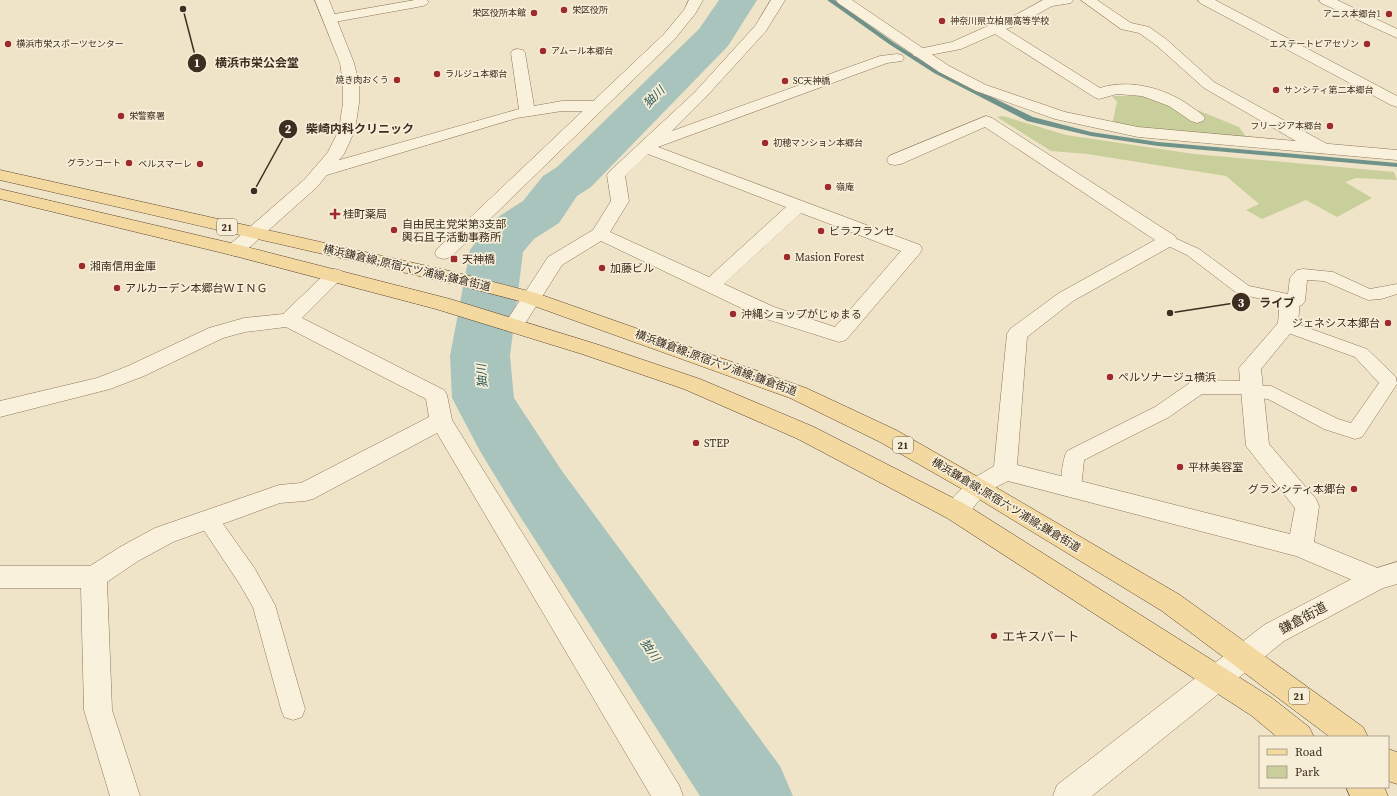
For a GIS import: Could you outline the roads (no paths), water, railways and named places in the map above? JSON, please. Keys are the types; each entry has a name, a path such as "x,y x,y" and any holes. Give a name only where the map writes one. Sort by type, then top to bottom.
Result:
{"main road":[{"name":"横浜鎌倉線;原宿六ツ浦線;鎌倉街道","path":"0,175 454,278 530,297 798,393 888,436 977,487 1171,603 1352,736"},
{"name":"横浜鎌倉線;原宿六ツ浦線;鎌倉街道","path":"0,194 235,250 443,304 514,325 692,384 806,433 956,511 1262,707 1298,736"},
{"path":"1362,788 1372,796"}],"street":[{"path":"235,250 311,183 336,154 347,130 351,103 351,83 347,63 322,0"},
{"path":"444,252 669,37 696,0"},
{"path":"514,325 530,297 555,261 600,234 620,201 616,175 700,95 756,34 778,0"},
{"path":"843,0 944,69 981,88 1061,116 1138,132 1397,155"},
{"path":"644,147 885,58 896,58 956,46 995,28 1016,21 1048,3 1066,0"},
{"path":"1088,0 1126,26 1144,30 1162,42 1209,84 1321,148"},
{"path":"1205,0 1397,102"},
{"path":"1326,0 1397,34"},
{"path":"995,28 1099,94 1105,91 1124,89 1150,93 1172,101 1197,118"},
{"path":"518,53 527,112"},
{"path":"321,171 438,136 527,112 562,106 597,106"},
{"path":"895,160 986,122 1168,240 1066,297 1018,334 1005,471"},
{"path":"600,234 767,312 839,335 914,249 799,204 644,147"},
{"path":"710,286 799,204"},
{"path":"289,320 335,276"},
{"path":"1290,299 1286,326 1250,368 1258,446 1307,506 1301,547"},
{"path":"0,409 102,384 136,371 216,333 244,325 289,320 436,395 441,421 668,796"},
{"path":"0,577 94,577 129,554 164,535 279,494 305,492 441,421"},
{"path":"956,511 977,487 1005,471 1301,547 1386,576"},
{"name":"鎌倉街道","path":"1068,796 1274,633 1386,576"},
{"path":"94,577 98,710 125,796"}],"lane":[{"path":"329,19 423,2"},
{"path":"1168,240 1193,252 1244,290 1296,301 1298,278 1303,274 1327,276 1368,295 1381,294 1397,289"},
{"path":"1071,488 1074,456 1162,412 1198,387 1252,390 1271,393 1331,424 1355,432 1389,382 1361,353 1286,326"},
{"path":"208,520 247,576 264,605 293,709"}],"waterway":[{"name":"㹨川","path":"738,0 714,37 574,177 560,186 541,212 516,228 497,250 480,356 483,398 503,434 538,489 750,796"},
{"path":"830,0 891,43 936,72 1030,119 1091,134 1158,144 1397,165"}],"place":[{"name":"横浜市栄公会堂","path":"183,9"},
{"name":"栄区役所","path":"564,10"},
{"name":"栄区役所本館","path":"534,13"},
{"name":"アニス本郷台1","path":"1389,14"},
{"name":"神奈川県立柏陽高等学校","path":"942,21"},
{"name":"横浜市栄スポーツセンター","path":"8,44"},
{"name":"エステートピアセゾン","path":"1367,44"},
{"name":"アムール本郷台","path":"543,51"},
{"name":"ラルジュ本郷台","path":"437,74"},
{"name":"焼き肉おくう","path":"397,80"},
{"name":"SC天神橋","path":"785,81"},
{"name":"サンシティ第二本郷台","path":"1276,90"},
{"name":"栄警察署","path":"121,116"},
{"name":"フリージア本郷台","path":"1330,126"},
{"name":"初穂マンション本郷台","path":"765,143"},
{"name":"グランコート","path":"129,163"},
{"name":"ベルスマーレ","path":"200,164"},
{"name":"嶺庵","path":"828,187"},
{"name":"柴崎内科クリニック","path":"254,191"},
{"name":"桂町薬局","path":"335,214"},
{"name":"自由民主党栄第3支部 輿石且子活動事務所","path":"394,230"},
{"name":"ビラフランセ","path":"821,231"},
{"name":"Masion Forest","path":"787,257"},
{"name":"天神橋","path":"454,259"},
{"name":"湘南信用金庫","path":"82,266"},
{"name":"加藤ビル","path":"602,268"},
{"name":"アルカーデン本郷台ＷＩＮＧ","path":"117,288"},
{"name":"ライブ","path":"1170,313"},
{"name":"沖縄ショップがじゅまる","path":"733,314"},
{"name":"ジェネシス本郷台","path":"1388,323"},
{"name":"ペルソナージュ横浜","path":"1110,377"},
{"name":"STEP","path":"696,443"},
{"name":"平林美容室","path":"1180,467"},
{"name":"グランシティ本郷台","path":"1354,489"},
{"name":"エキスパート","path":"994,636"}]}
